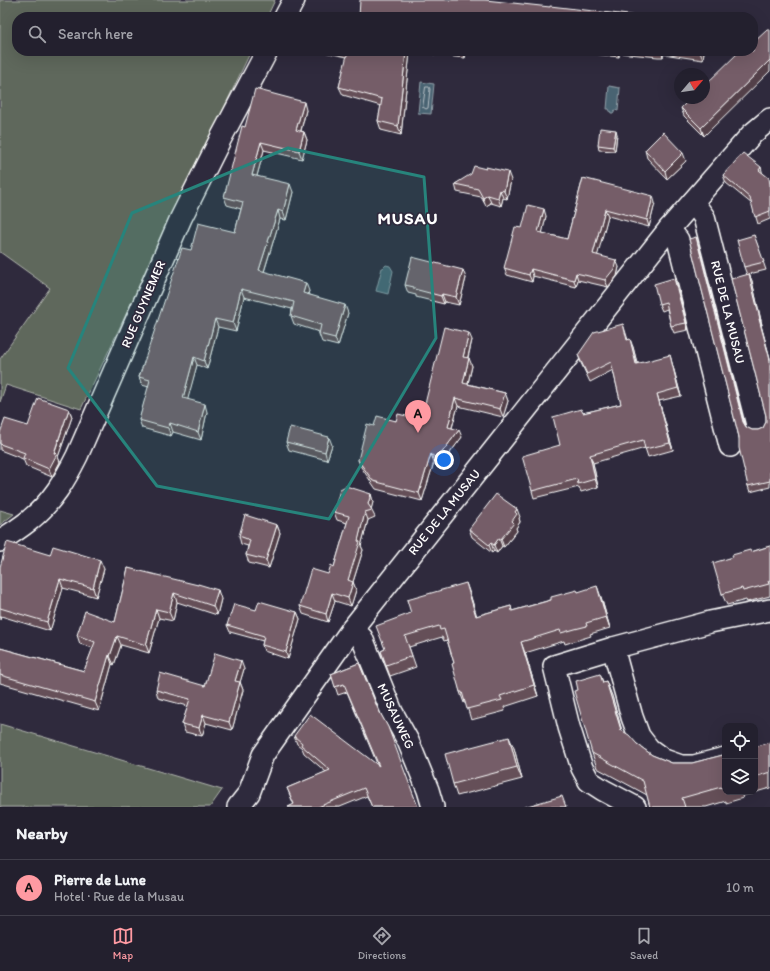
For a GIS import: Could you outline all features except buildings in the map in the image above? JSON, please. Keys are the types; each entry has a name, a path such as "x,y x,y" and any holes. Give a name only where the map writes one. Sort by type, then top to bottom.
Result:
{"street":[{"path":"288,12 294,0"},
{"name":"RUE GUYNEMER","path":"0,541 41,511 69,473 182,218 221,138 264,56"},
{"name":"RUE DE LA MUSAU","path":"238,807 249,793 263,754 352,629 669,229 752,134 770,119"},
{"name":"RUE DE LA MUSAU","path":"693,202 704,217 757,425"},
{"path":"669,229 678,240 730,446"},
{"path":"635,807 589,781 582,768 569,727 554,666 612,648 710,622 770,610"},
{"name":"MUSAUWEG","path":"352,629 362,638 392,712 408,741 428,790 433,807"},
{"path":"612,648 632,718 639,736 649,749 664,760 681,766 694,766 722,759"}],"highlighted area":[{"path":"288,148 424,177 436,338 329,519 157,486 68,368 132,213"}],"green space":[{"path":"0,0 275,0 269,12 12,12 12,56 249,56 81,409 6,385 0,402 0,359 50,288 0,252"},
{"path":"0,510 14,514 0,525"},
{"path":"0,724 222,790 210,807 0,807"}],"water":[{"path":"421,82 434,84 431,114 418,113"},
{"path":"609,86 620,88 618,111 615,110 613,113 607,109"},
{"path":"386,265 390,266 393,271 388,294 376,291 382,268"}],"place":[{"name":"Pierre de Lune","path":"418,433"}],"district":[{"name":"MUSAU","path":"408,218"}]}
